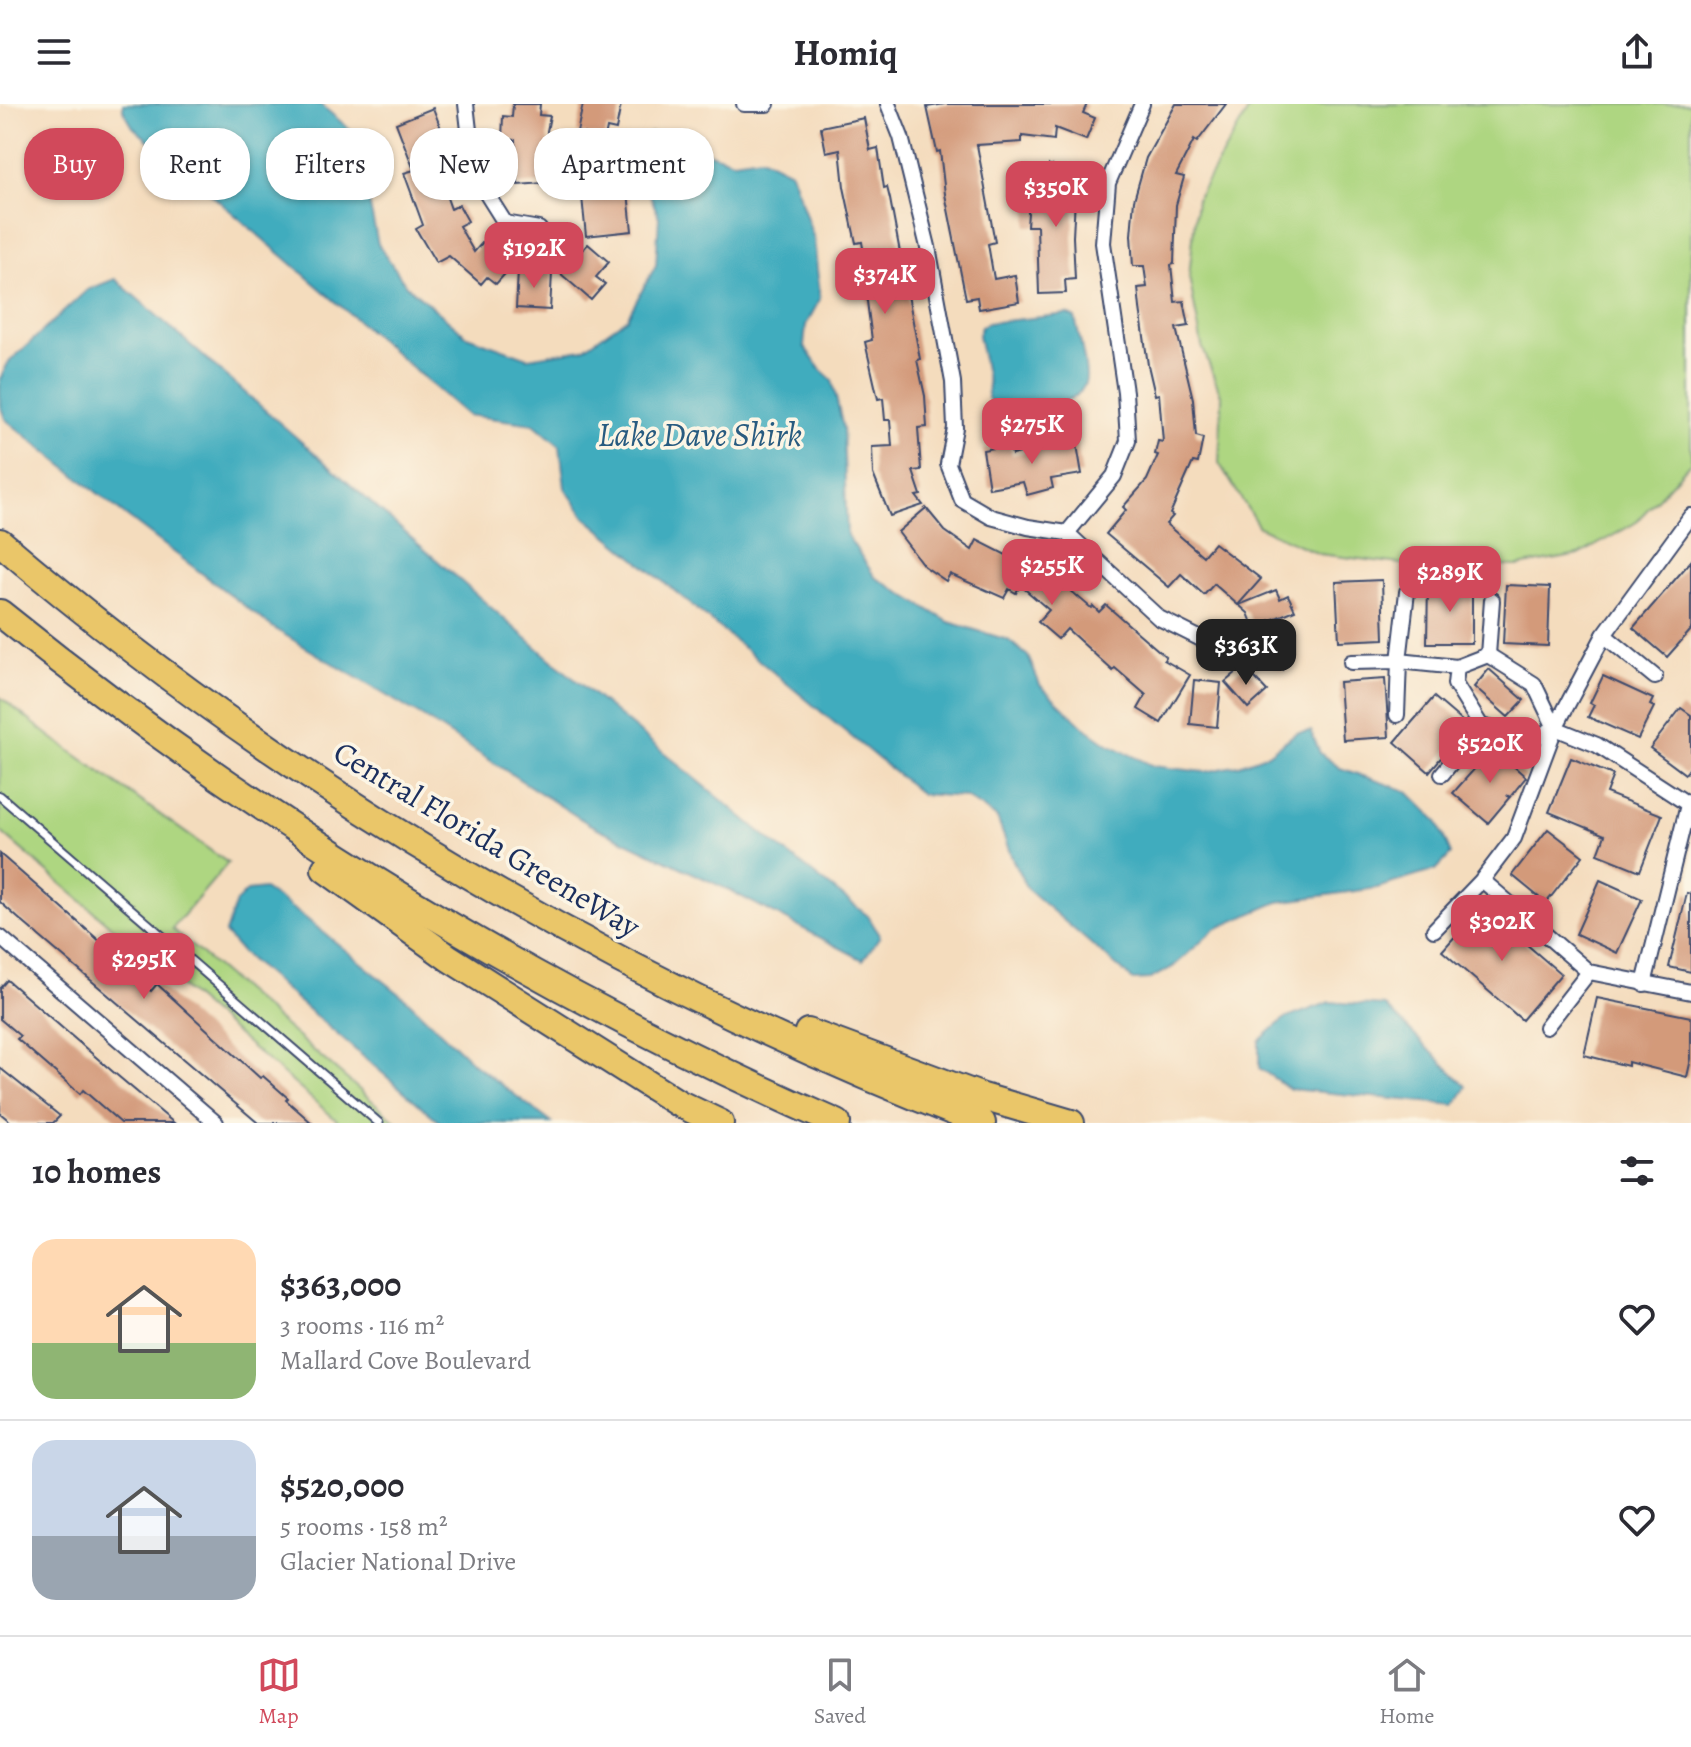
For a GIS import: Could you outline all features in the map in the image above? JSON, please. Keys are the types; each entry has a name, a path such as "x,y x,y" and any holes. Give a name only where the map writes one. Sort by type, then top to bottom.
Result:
{"highway":[{"name":"Central Florida GreeneWay","path":"0,542 136,651 253,735 375,817 499,891 626,961 758,1026 982,1123"},
{"path":"0,613 284,840 449,958 678,1103 720,1123"},
{"path":"102,694 284,823 471,939 654,1037 837,1123"},
{"path":"499,891 640,960 764,1015 983,1097 1071,1123"}],"street":[{"path":"466,104 471,148 483,188 505,223 539,229"},
{"path":"744,104 767,104"},
{"path":"888,104 901,137 931,262 953,382 955,428 948,464 962,500 991,517 1067,533 1159,618 1207,642"},
{"path":"1067,533 1114,476 1128,441 1125,392 1103,243 1108,183 1141,104"},
{"path":"1434,930 1482,880 1514,838 1555,728 1604,635 1691,516"},
{"path":"1397,715 1407,592"},
{"path":"1488,655 1492,600"},
{"path":"1604,635 1655,677"},
{"path":"1351,662 1399,661 1457,667 1488,655"},
{"path":"1488,655 1534,684 1555,728 1597,745 1689,805 1644,984"},
{"path":"1457,667 1455,684 1481,726 1535,738 1555,728"},
{"path":"1442,774 1481,726"},
{"path":"1482,880 1589,972 1691,992"},
{"path":"0,937 216,1123"},
{"path":"1546,1027 1589,972"}],"lane":[{"path":"0,796 379,1123"}],"green space":[{"path":"1252,104 1691,104 1691,462 1635,523 1579,555 1518,566 1409,565 1319,554 1259,527 1219,463 1222,398 1202,346 1189,277 1197,198"},
{"path":"0,697 228,863 172,929 398,1123 340,1123 0,831"}],"water":[{"name":"Lake Dave Shirk","path":"123,104 320,104 348,128 266,128 266,200 369,200 378,244 406,285 467,336 528,358 583,349 627,318 656,265 659,217 652,200 714,200 714,155 733,161 761,157 791,172 814,239 820,299 806,325 804,346 832,380 843,428 847,535 875,577 949,622 1008,640 1028,656 1040,685 1084,727 1108,744 1153,766 1205,772 1239,765 1268,754 1296,733 1311,731 1320,753 1340,768 1407,791 1437,821 1451,854 1436,870 1377,888 1278,902 1215,929 1173,967 1150,979 1133,980 1027,889 997,818 966,797 921,794 585,517 565,488 560,446 534,424 467,415 218,200 250,200 250,128 140,128 140,133 123,110"},
{"path":"115,279 550,659 868,916 880,936 863,960 729,890 589,824 424,718 275,629 5,419 0,405 0,379 8,363 87,290"},
{"path":"1067,314 1075,318 1086,376 1084,387 1076,395 1052,405 999,412 987,397 988,384 978,335 981,327 987,323"},
{"path":"264,889 303,916 406,999 474,1064 552,1123 441,1123 242,953 225,933 236,902 247,891"},
{"path":"1330,1002 1385,1006 1467,1087 1455,1105 1290,1089 1259,1068 1259,1041 1284,1019"}],"building":[{"path":"513,104 540,104 539,115 550,116 548,128 534,128 534,184 518,185 518,128 502,128 503,116 512,117"},
{"path":"583,104 621,104 616,128 578,128"},
{"path":"945,104 1087,104 1083,113 1095,118 1086,140 1055,128 1054,140 1022,136 1022,142 977,145 995,242 988,244 994,279 1015,275 1019,302 979,309 977,297 966,299 945,194 940,151 937,152 927,107"},
{"path":"1176,104 1226,104 1197,142 1194,140 1176,175 1184,177 1176,205 1174,264 1171,265 1175,302 1184,301 1189,326 1176,328 1193,399 1196,436 1203,438 1198,463 1193,462 1170,514 1173,516 1166,524 1203,556 1214,543 1261,579 1238,605 1214,584 1204,595 1181,574 1169,587 1106,534 1126,510 1123,507 1147,480 1158,455 1155,454 1158,441 1163,442 1159,394 1155,395 1148,365 1140,308 1138,288 1147,287 1144,266 1133,266 1131,235 1134,200 1146,158"},
{"path":"433,108 441,128 410,128 410,160 396,123"},
{"path":"864,118 870,150 878,148 884,188 887,187 890,199 925,396 927,427 918,428 921,470 913,471 921,495 916,496 923,505 890,516 873,474 872,447 892,446 890,420 885,420 883,398 878,399 865,342 872,340 864,278 868,277 862,242 856,243 844,187 840,149 826,152 821,127"},
{"path":"1049,165 1083,172 1078,198 1075,197 1075,279 1065,280 1066,293 1039,294 1037,226 1027,226 1029,199 1042,200"},
{"path":"410,171 410,189 404,173"},
{"path":"414,200 448,200 451,209 459,205 468,221 459,226 474,252 483,242 511,267 496,284 487,277 481,284 449,256 436,263 416,229 423,225"},
{"path":"582,200 629,200 632,231 586,236"},
{"path":"588,244 609,262 596,277 605,284 591,300 561,274"},
{"path":"518,271 552,273 550,310 516,308"},
{"path":"1076,439 1082,474 1051,479 1053,488 1027,495 1023,482 989,488 983,450 1010,445 1012,455"},
{"path":"926,508 945,531 972,550 977,540 1006,555 1011,547 1044,565 1051,558 1071,575 1063,584 1091,608 1093,606 1099,612 1106,605 1166,657 1164,660 1190,675 1161,723 1138,709 1146,695 1115,668 1113,671 1067,629 1058,639 1038,622 1049,610 1020,585 1016,593 1009,589 1004,598 950,574 946,581 924,566 898,532"},
{"path":"1691,561 1691,630 1667,657 1633,628"},
{"path":"1382,580 1384,639 1339,641 1336,582"},
{"path":"1428,584 1472,584 1472,643 1427,643"},
{"path":"1506,585 1550,587 1548,646 1503,644"},
{"path":"1276,590 1280,599 1288,595 1295,610 1254,627 1293,645 1282,670 1250,655 1258,638 1248,613 1239,605"},
{"path":"1244,666 1267,691 1248,708 1225,682"},
{"path":"1489,669 1524,700 1508,717 1474,687"},
{"path":"1603,676 1653,699 1650,705 1654,707 1638,739 1588,717 1594,705 1590,703"},
{"path":"1385,679 1389,737 1343,740 1339,682"},
{"path":"1194,680 1221,683 1217,727 1190,724"},
{"path":"1434,697 1468,726 1429,772 1395,742"},
{"path":"1681,708 1691,715 1691,766 1685,774 1650,748"},
{"path":"1493,748 1526,777 1510,797 1507,795 1509,798 1488,823 1453,793"},
{"path":"1571,758 1613,775 1606,793 1662,815 1640,871 1598,854 1605,835 1549,812"},
{"path":"1548,829 1583,856 1546,903 1512,875"},
{"path":"0,854 118,957 121,953 137,966 131,973 151,991 157,984 260,1078 263,1076 288,1098 286,1100 312,1123 258,1123 18,918 0,902"},
{"path":"1600,880 1642,899 1617,953 1576,934"},
{"path":"1687,893 1691,894 1691,972 1669,967"},
{"path":"1482,906 1561,974 1522,1020 1442,951"},
{"path":"7,980 174,1123 121,1123 83,1090 80,1094 17,1039 20,1036 0,1019 0,988"},
{"path":"1597,998 1691,1017 1691,1059 1687,1077 1584,1055"},
{"path":"0,1068 60,1116 53,1123 12,1123 0,1113"}]}
